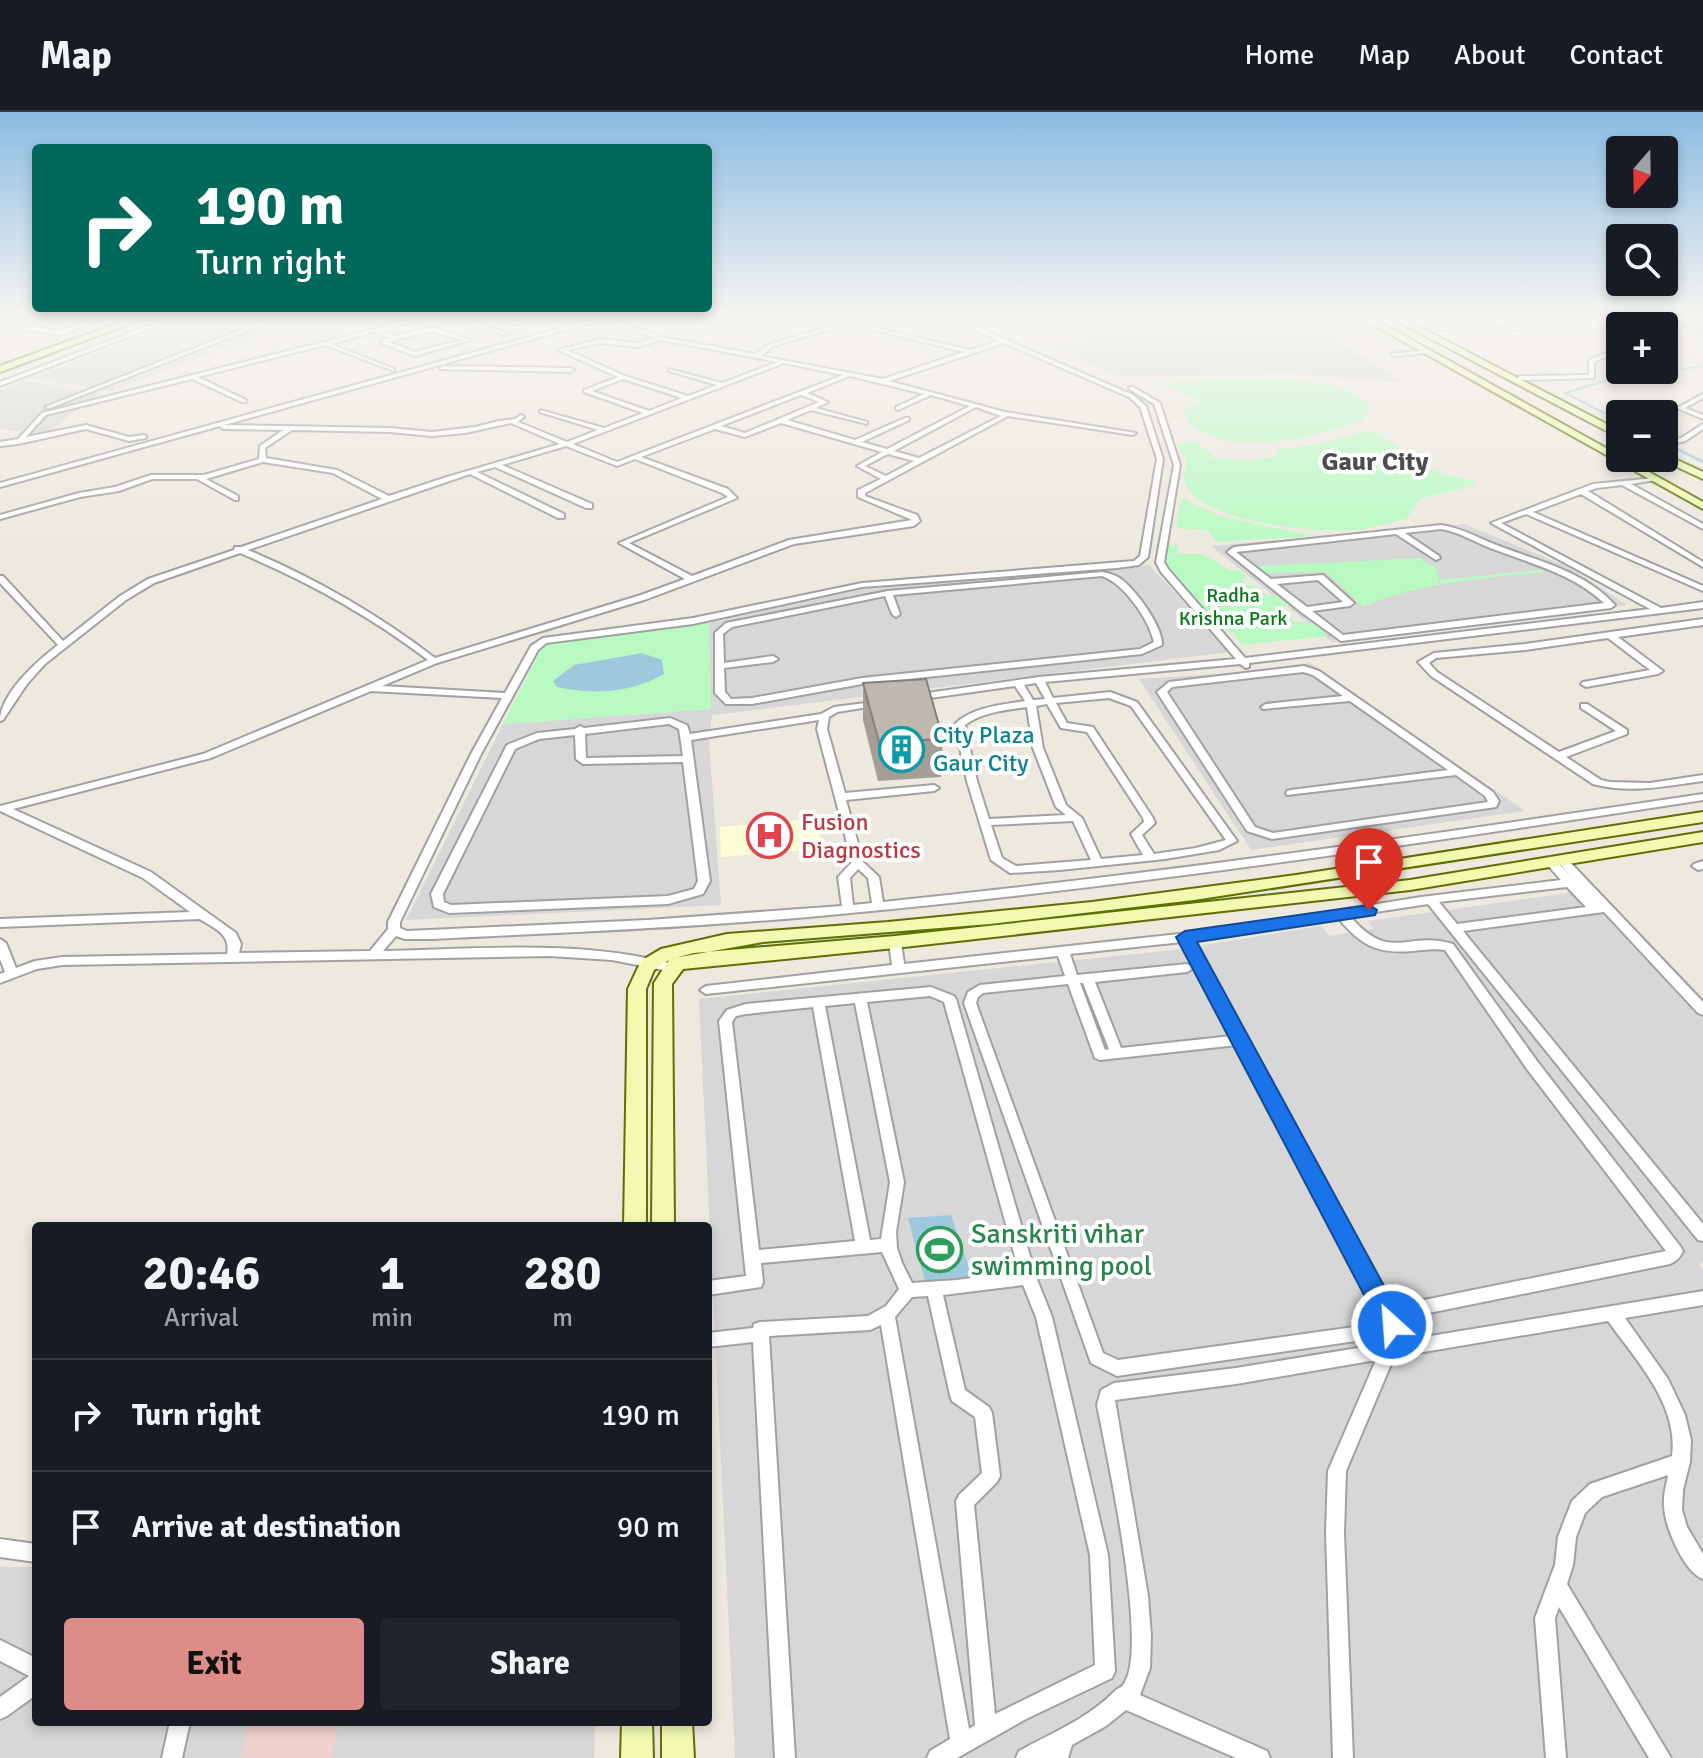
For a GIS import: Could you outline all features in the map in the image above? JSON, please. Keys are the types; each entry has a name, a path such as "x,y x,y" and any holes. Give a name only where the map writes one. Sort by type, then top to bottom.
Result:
{"street":[{"path":"44,414 40,410 76,396"},
{"path":"18,442 44,414 117,396"},
{"path":"233,396 244,401"},
{"path":"0,444 86,427 126,439 138,439 297,396"},
{"path":"0,485 320,396"},
{"path":"602,396 649,413"},
{"path":"680,396 687,398"},
{"path":"0,718 24,682 63,646 135,589 238,549 495,464 570,443 693,396"},
{"path":"208,426 402,433 466,430 517,419 611,463 625,463 793,396"},
{"path":"712,426 742,435 825,402 809,396"},
{"path":"898,408 925,396"},
{"path":"942,396 1004,414 1133,433"},
{"path":"373,955 394,930 398,912 476,754 534,648 543,641 693,621 862,585 1117,566 1141,561 1146,551 1160,459 1143,406 1131,396"},
{"path":"1144,396 1157,403 1177,465 1161,553 1164,570 1245,661 1251,675"},
{"path":"1506,396 1522,400 1548,399"},
{"path":"1515,396 1653,479 1702,500"},
{"path":"1542,396 1606,426"},
{"path":"1544,396 1606,441"},
{"path":"1703,396 1680,409 1703,417"},
{"path":"887,479 860,466 976,405"},
{"path":"810,408 865,423"},
{"path":"542,411 604,430"},
{"path":"2,807 218,752 364,687 434,661 693,580 792,542 911,524 916,521 914,517 860,495 1004,414"},
{"path":"856,442 907,419"},
{"path":"779,420 921,461"},
{"path":"1678,441 1702,427"},
{"path":"263,460 262,447 291,428"},
{"path":"638,458 725,491 733,498 623,543 693,580"},
{"path":"1678,459 1703,469"},
{"path":"0,517 79,495 116,489 151,477 198,477 263,460 335,471 388,499"},
{"path":"1678,462 1703,476"},
{"path":"495,464 589,506"},
{"path":"471,472 561,516"},
{"path":"1655,472 1702,500"},
{"path":"0,476 12,473"},
{"path":"198,477 235,498"},
{"path":"1653,479 1582,491 1495,523 1659,610"},
{"path":"1622,482 1703,527"},
{"path":"1582,491 1703,565"},
{"path":"1527,512 1626,558 1703,589"},
{"path":"900,699 1039,680 1245,661 1490,628 1611,605 1554,566 1500,549 1457,529 1441,527 1231,550 1341,638 1472,623 1490,628 1525,647"},
{"path":"1397,531 1436,558"},
{"path":"238,549 275,564 387,624 434,661"},
{"path":"1111,575 1122,582 1157,634 1159,643 1142,651 862,681 741,703 722,698 719,666 719,633 729,625 888,593 965,584 1111,575"},
{"path":"1268,582 1320,577 1350,603 1304,610"},
{"path":"0,578 63,646"},
{"path":"1686,580 1703,579"},
{"path":"888,593 896,614"},
{"path":"1490,628 1703,605"},
{"path":"1703,622 1541,645 1434,656 1423,662 1434,674 1597,782 1613,788 1703,778"},
{"path":"543,641 544,627"},
{"path":"1515,627 1541,645"},
{"path":"1586,684 1658,671 1610,635"},
{"path":"719,666 773,659"},
{"path":"1228,663 1238,677"},
{"path":"965,670 974,689"},
{"path":"1310,670 1489,794 1494,801 1492,805 1272,836 1260,834 1251,829 1162,692 1169,685 1238,677 1310,670"},
{"path":"951,672 961,691"},
{"path":"1039,680 1064,726 1090,729 1148,818 1150,823 1136,834 1150,857"},
{"path":"1018,683 1031,704 1038,748 1057,799 1061,807 1077,818 1097,862"},
{"path":"364,687 509,696"},
{"path":"1110,695 1129,700 1232,841 1221,847 1150,857 1014,870 997,860 960,724 973,714 1031,704 1110,695"},
{"path":"1266,707 1352,698"},
{"path":"686,738 824,716 834,710 886,701"},
{"path":"1558,756 1624,732 1584,706"},
{"path":"824,716 822,729 858,863 873,877 878,907"},
{"path":"670,721 684,727 686,738 704,881 699,891 652,901 449,909 438,904 437,894 511,747 537,736 670,721"},
{"path":"580,729 581,759 587,762 687,759"},
{"path":"1291,793 1458,772"},
{"path":"840,797 934,788"},
{"path":"394,930 405,935 433,935 878,907 1167,875 1703,797"},
{"path":"2,807 147,875 232,936 235,944 232,959"},
{"path":"663,1222 663,983 673,968 694,959 729,948 1098,906 1703,817"},
{"path":"985,822 1077,818"},
{"path":"635,1222 637,989 642,973 651,961 671,951 895,942 1410,885 1703,837"},
{"path":"1556,860 1703,1010"},
{"path":"848,910 844,877 858,863"},
{"path":"1185,937 1392,1325 1390,1329 1268,1349 1117,1368 1097,1358 970,1003 972,995 980,989 1039,969 1063,953 1576,882"},
{"path":"1431,900 1703,1235"},
{"path":"1455,928 1602,909"},
{"path":"0,923 203,915"},
{"path":"1342,915 1358,935 1379,948 1438,944 1449,947 1532,1065 1675,1251 1670,1257 1424,1307"},
{"path":"729,948 735,918"},
{"path":"895,942 899,970"},
{"path":"0,943 6,976 35,965 62,961 553,952 651,961 673,968"},
{"path":"1063,953 1080,978 1117,1053 1241,1040"},
{"path":"706,990 899,970 1039,969 1080,978 1187,968"},
{"path":"712,1287 755,1282 725,1021 732,1013 746,1009 931,991 950,999 1028,1277 1044,1317 1099,1555 1105,1671 937,1758"},
{"path":"860,998 897,1182 889,1245 908,1290"},
{"path":"818,1002 864,1248"},
{"path":"752,1257 889,1245"},
{"path":"785,1758 760,1329 870,1323 887,1315 908,1290 1028,1277"},
{"path":"934,1288 958,1395 983,1413 992,1466 991,1476 974,1489 965,1501 986,1730"},
{"path":"1026,1758 1122,1698 1133,1689 1140,1674 1141,1626 1107,1396 1114,1391 1236,1376 1703,1298"},
{"path":"1612,1313 1673,1408 1683,1447 1673,1510 1680,1531 1703,1570"},
{"path":"887,1315 961,1744"},
{"path":"712,1340 761,1334"},
{"path":"1343,1758 1335,1533 1337,1471 1389,1350"},
{"path":"1556,1758 1545,1618 1564,1565 1567,1537 1578,1507 1596,1490 1681,1462"},
{"path":"0,1548 32,1552"},
{"path":"1556,1584 1661,1758"},
{"path":"0,1650 32,1667"},
{"path":"0,1709 32,1686"},
{"path":"1122,1698 1260,1758"},
{"path":"172,1758 179,1726"},
{"path":"637,1726 637,1758"},
{"path":"677,1726 678,1758"},
{"path":"1058,1758 1064,1737"}],"shaded area":[{"path":"0,396 96,396 45,434 0,429"},
{"path":"1465,524 1570,568 1627,605 1332,642 1211,546"},
{"path":"1149,565 1230,652 712,715 709,742 721,905 406,920 503,724 711,709 709,623 858,590"},
{"path":"1310,663 1525,811 1251,850 1139,679 1289,669 1293,665"},
{"name":"Fusion Diagnostics","path":"816,819 821,844 808,850 721,857 720,827"},
{"path":"1598,889 1703,998 1703,1263 1699,1264 1703,1270 1703,1758 735,1758 712,1222 710,1222 699,999 1174,950 1321,926 1329,936 1373,929 1368,921"},
{"path":"0,1567 32,1567 32,1726 595,1726 594,1758 0,1758"},
{"path":"247,1726 337,1726 332,1758 241,1758"}],"green space":[{"path":"1189,396 1356,396 1370,405 1364,419 1322,433 1296,439 1241,442 1216,438 1197,428 1183,412 1185,407 1202,401"},
{"path":"1366,431 1383,436 1404,453 1428,466 1471,480 1476,485 1419,499 1407,518 1374,527 1313,530 1288,527 1236,516 1213,508 1196,497 1185,483 1187,462 1178,443 1198,442 1199,446 1214,454 1209,458 1248,461 1281,455 1276,449 1331,441"},
{"path":"1181,498 1220,516 1313,536 1216,542 1208,530 1176,528"},
{"name":"Radha Krishna Park","path":"1169,545 1179,546 1177,554 1202,554 1230,570 1241,571 1247,577 1243,579 1245,584 1261,588 1257,593 1278,596 1290,605 1281,607 1294,622 1313,623 1328,636 1241,645 1233,632 1220,631 1165,561"},
{"path":"1420,558 1438,569 1439,580 1547,569 1554,571 1433,586 1363,607 1326,572 1263,573 1259,566"},
{"path":"709,623 711,709 503,724 544,644"}],"water":[{"path":"642,653 662,660 664,674 612,691 571,690 557,687 553,681 574,665"},
{"name":"Sanskriti vihar swimming pool","path":"951,1215 974,1282 926,1285 908,1218"}],"building":[{"path":"926,679 943,739 879,742 863,683"}],"waterway":[{"path":"1571,396 1606,414"},
{"path":"1678,450 1703,462"}],"place":[{"name":"City Plaza Gaur City","path":"902,749"},
{"name":"Fusion Diagnostics","path":"770,836"},
{"name":"Sanskriti vihar swimming pool","path":"940,1250"}],"district":[{"name":"Gaur City","path":"1375,462"}],"route":[{"path":"1369,910 1185,937 1392,1325"}]}
